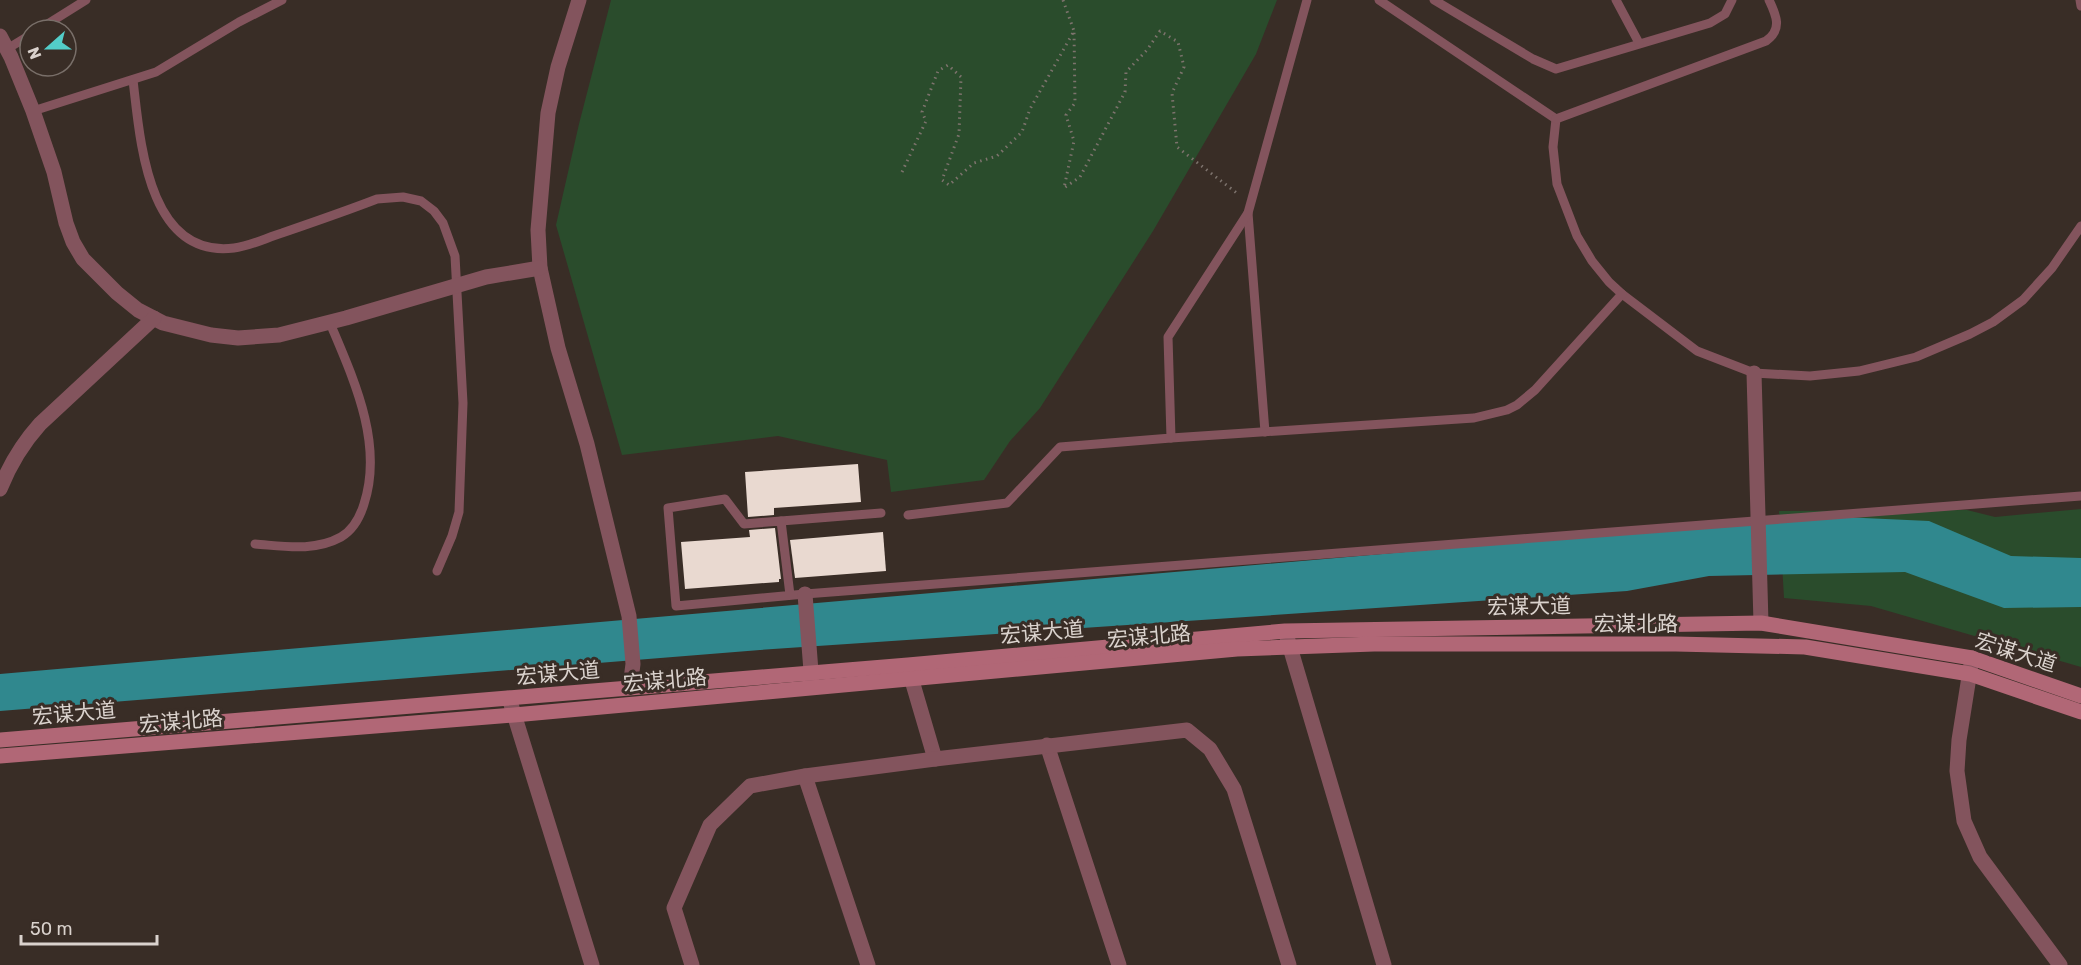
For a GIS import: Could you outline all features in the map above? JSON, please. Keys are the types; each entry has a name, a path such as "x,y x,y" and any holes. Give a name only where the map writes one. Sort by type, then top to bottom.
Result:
{"main road":[{"name":"宏谋大道","path":"0,740 630,687 812,680 910,672 1285,631 1761,623 1972,658 2081,696"},
{"name":"宏谋北路","path":"910,672 1237,649 1374,644 1664,644 1805,647 1970,675 2081,712"},
{"name":"宏谋北路","path":"0,756 514,715 812,680"}],"street":[{"path":"579,0 558,67 548,113 538,230 540,268 558,348 587,444 629,616 633,664 630,687"},
{"path":"4,42 33,111 54,172 73,242 83,259 99,277 138,310 154,318 184,330 211,335 238,338 279,335 330,323 486,277 540,268"},
{"path":"0,489 9,467 24,443 40,424 154,318"},
{"path":"1754,373 1761,623"},
{"path":"798,595 812,680"},
{"path":"1285,631 1384,965"},
{"path":"1972,658 1959,740 1957,771 1964,821 1980,857 2060,965"},
{"path":"910,672 936,759"},
{"path":"509,698 592,965"},
{"path":"692,965 674,908 710,825 750,786 805,776 936,759 1187,730 1210,749 1234,789 1289,965"},
{"path":"1047,746 1119,965"},
{"path":"805,776 868,965"}],"lane":[{"path":"57,18 86,0"},
{"path":"33,111 156,72 239,22 282,0"},
{"path":"1171,438 1168,337 1249,208 1306,0"},
{"path":"1379,0 1556,119"},
{"path":"1434,0 1533,59 1556,69 1716,20 1725,14 1732,0"},
{"path":"1616,0 1639,43"},
{"path":"1556,119 1766,40 1775,32 1777,23 1769,0"},
{"path":"2080,0 2081,6"},
{"path":"133,80 139,130 152,190 163,212 184,236 209,247 237,248 377,199 403,197 421,201 434,211 443,223 454,256 463,402 459,512 452,536 437,570"},
{"path":"1556,119 1553,147 1557,184 1577,236 1592,261 1622,294 1697,351 1754,373 1810,376 1859,371 1916,357 1970,334 1993,322 2023,300 2052,268 2081,226"},
{"path":"1249,208 1265,432"},
{"path":"908,515 1007,503 1060,447 1474,418 1507,410 1535,390 1622,294"},
{"path":"255,544 306,548 324,543 341,537 362,513 372,473 369,433 346,362 330,323"},
{"path":"881,513 744,524 725,499 668,508 676,606 2081,496"},
{"path":"781,521 798,595"}],"path":[{"path":"1063,0 1074,31 1075,103 1066,116 1074,141 1064,188 1080,177 1125,92 1126,72 1147,50 1160,31 1178,42 1184,67 1172,93 1178,147 1249,208"},
{"path":"902,172 926,121 922,112 938,71 948,65 961,77 959,134 942,180 949,185 974,164 997,156 1022,132 1030,109 1074,31"}],"green space":[{"path":"611,0 1277,0 1256,54 1153,231 1040,408 1010,441 984,480 891,492 887,460 778,436 622,455 556,225"},
{"path":"2081,509 2081,667 1871,606 1784,598 1779,511 1967,510 1995,517"}],"water":[{"path":"1820,516 1929,521 2011,556 2081,558 2081,607 2004,608 1905,572 1709,576 1627,591 760,650 0,711 0,674"}],"building":[{"path":"858,464 861,502 774,508 774,515 748,517 745,472"},
{"path":"775,528 781,579 779,582 685,589 681,542 750,537 749,530"},
{"path":"883,532 886,571 795,578 790,540"}]}
